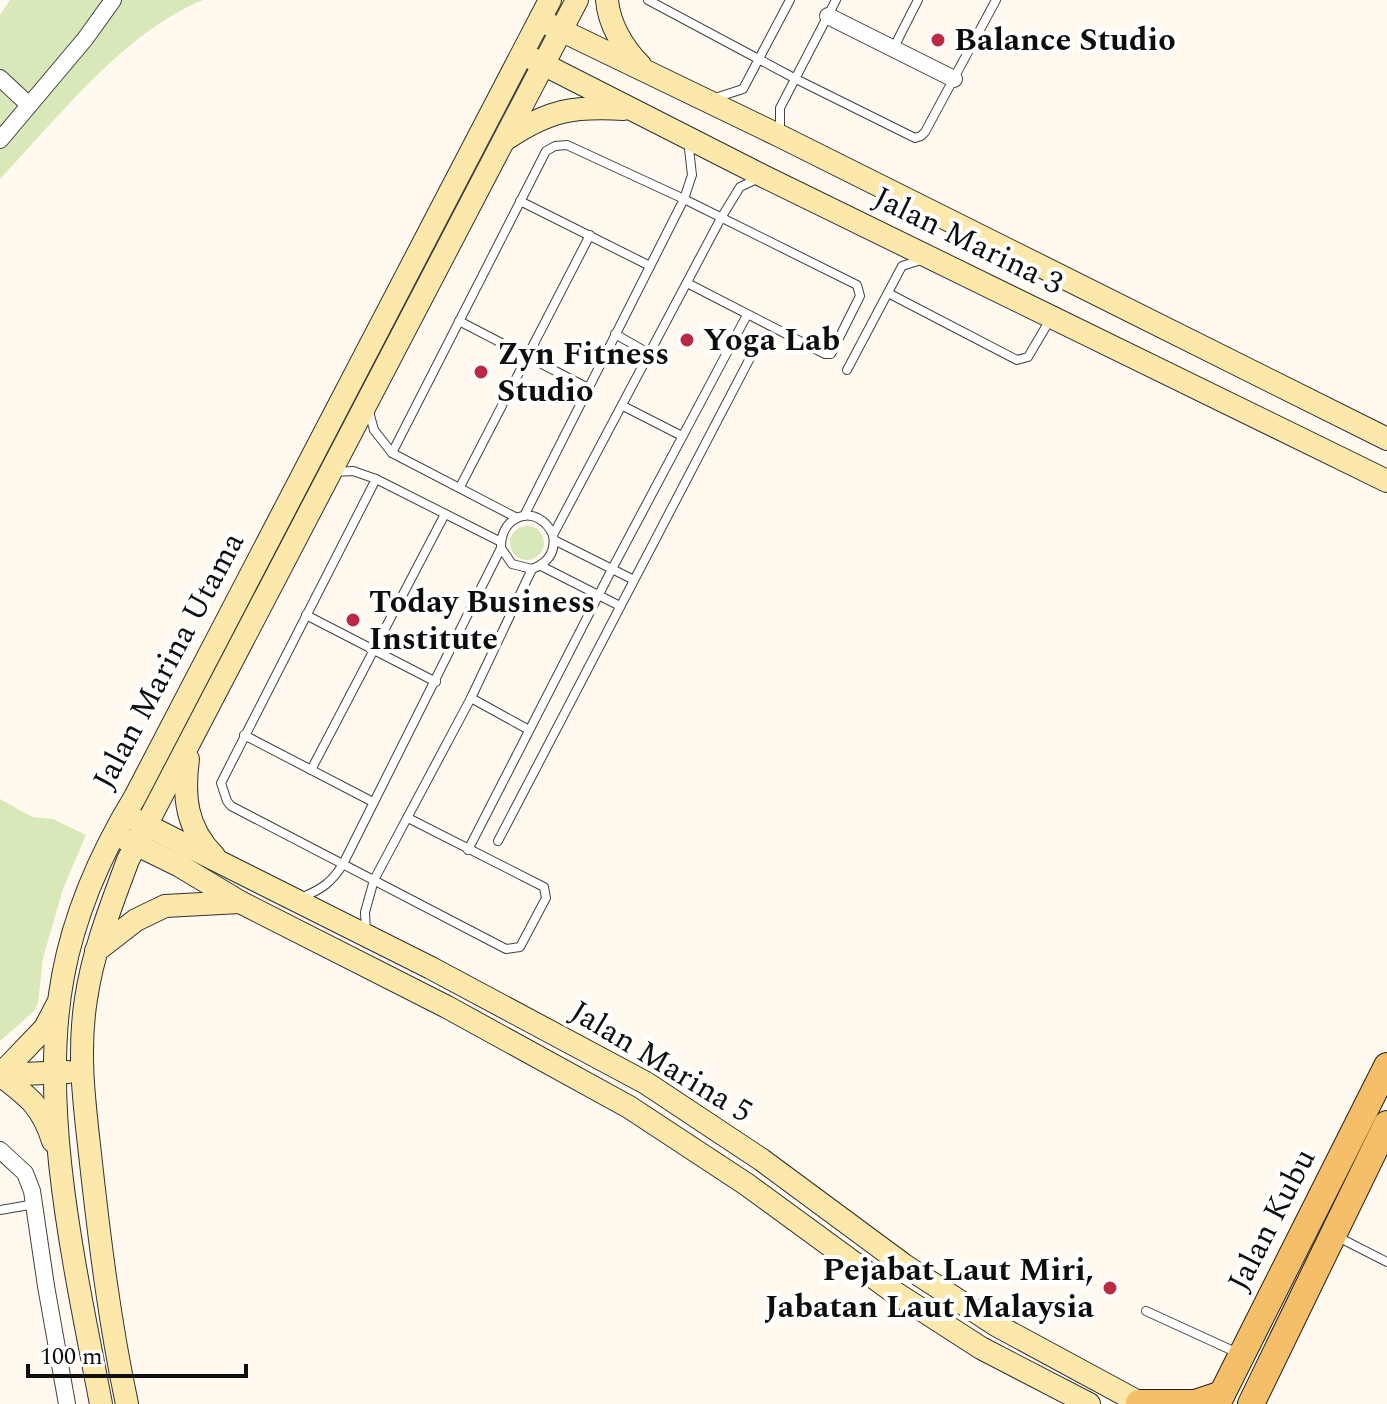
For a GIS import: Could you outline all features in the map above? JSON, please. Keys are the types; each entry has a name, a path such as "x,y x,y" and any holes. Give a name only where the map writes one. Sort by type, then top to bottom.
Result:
{"main road":[{"name":"Jalan Kubu","path":"1220,1399 1387,1066"},
{"name":"Jalan Kubu","path":"1251,1404 1387,1124"},
{"path":"1140,1403 1195,1403 1220,1399"}],"street":[{"path":"0,140 85,39 113,0"},
{"name":"Jalan Marina Utama","path":"127,1404 100,1245 81,1071 85,1001 96,951 128,860 577,0"},
{"path":"607,0 608,12 627,52 648,72"},
{"name":"Jalan Marina Utama","path":"101,1404 73,1250 62,1165 56,1072 59,1000 74,930 97,863 545,10"},
{"name":"Jalan Marina 3","path":"545,10 562,30 1387,439"},
{"path":"828,16 954,79"},
{"name":"Jalan Marina 3","path":"522,54 687,139 1387,481"},
{"path":"0,78 29,105"},
{"path":"506,139 525,126 561,111 585,107 629,109"},
{"path":"190,746 185,780 188,813 202,844 221,863"},
{"name":"Jalan Marina 5","path":"119,824 221,863 297,900 646,1083 762,1160 904,1265 996,1325 1140,1403"},
{"name":"Jalan Marina 5","path":"142,835 180,866 240,902 447,1007 629,1107 746,1184 904,1299 981,1348 1089,1404"},
{"path":"96,951 136,920 165,906 240,902"},
{"path":"0,1075 45,1028 59,1000"},
{"path":"0,1075 81,1071"},
{"path":"0,1075 33,1100 48,1125 62,1165"},
{"path":"0,1150 25,1173 35,1204 67,1404"}],"lane":[{"path":"648,0 915,138 925,132 996,0"},
{"path":"707,100 743,89 790,0"},
{"path":"780,136 780,108 836,0"},
{"path":"893,49 918,0"},
{"path":"297,900 322,890 343,864 436,682 501,545 505,528 521,517 588,388 684,199 692,175 687,139"},
{"path":"392,453 546,151 567,145 684,199 857,285 860,296 831,354 825,354 687,283"},
{"path":"366,935 365,912 374,880 471,698 536,567 552,554 554,538 721,218 740,187 763,176"},
{"path":"520,201 650,266"},
{"path":"460,487 590,235"},
{"path":"893,239 902,266"},
{"path":"847,370 902,266 930,257"},
{"path":"888,293 1017,360 1028,357 1051,317"},
{"path":"468,850 747,315"},
{"path":"459,321 588,388"},
{"path":"615,334 650,354"},
{"path":"498,841 618,605 761,337"},
{"path":"367,403 374,430 392,453 521,517 543,520 554,538 632,579"},
{"path":"623,406 682,436"},
{"path":"329,473 353,471 376,479 501,545 512,564 536,567 618,605"},
{"path":"376,479 221,783 231,806 506,949 520,947 546,898 544,887 408,818"},
{"path":"311,770 445,514"},
{"path":"306,615 436,682"},
{"path":"471,698 529,730"},
{"path":"244,735 373,802"},
{"path":"0,1210 35,1204"},
{"path":"1331,1234 1387,1262"},
{"path":"1146,1311 1242,1355"}],"green space":[{"path":"10,0 203,0 174,14 120,54 0,179 0,15"},
{"path":"527,526 539,531 544,543 539,555 527,560 515,555 510,543 515,531"},
{"path":"0,799 32,817 53,819 86,835 63,889 43,958 38,1003 34,1011 0,1041"}],"place":[{"name":"Balance Studio","path":"938,40"},
{"name":"Yoga Lab","path":"687,340"},
{"name":"Zyn Fitness Studio","path":"481,372"},
{"name":"Today Business Institute","path":"353,620"},
{"name":"Pejabat Laut Miri, Jabatan Laut Malaysia","path":"1110,1288"}]}
